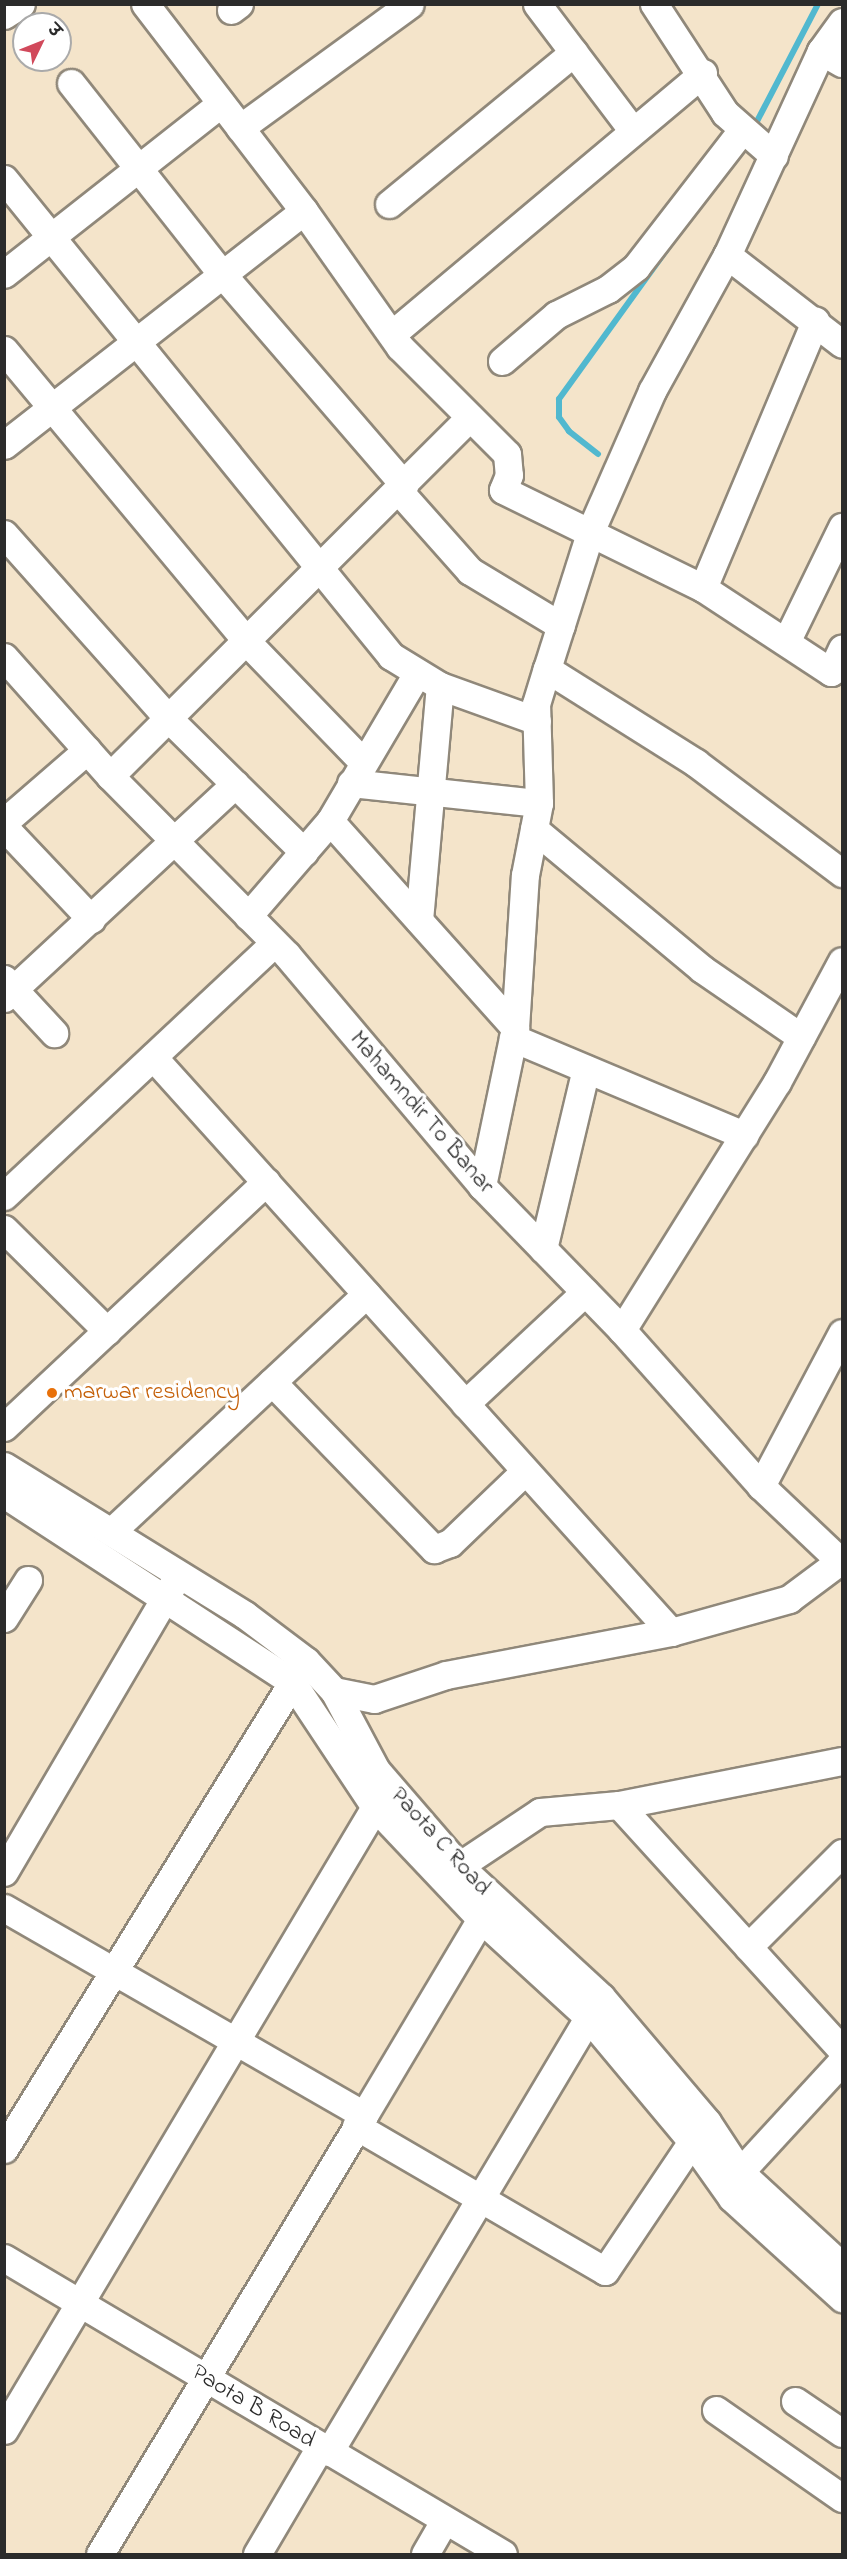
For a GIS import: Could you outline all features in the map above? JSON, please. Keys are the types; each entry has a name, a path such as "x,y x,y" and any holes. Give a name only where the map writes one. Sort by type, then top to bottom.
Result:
{"street":[{"path":"4,15 21,4"},
{"path":"145,4 304,210 392,334 507,454 508,475 503,490 591,530 703,588 787,640 837,676 843,648"},
{"path":"240,128 410,4"},
{"path":"537,4 633,131"},
{"path":"654,4 741,131 774,156"},
{"path":"482,1186 514,1033 525,875 539,802 537,721 547,669 591,530 652,391 727,255 774,156 832,57 843,22"},
{"path":"388,204 573,52"},
{"path":"392,334 703,73"},
{"path":"71,83 222,274 470,571 561,626"},
{"path":"4,274 140,170 221,103"},
{"path":"502,361 556,315 608,289 636,267 741,131"},
{"path":"4,179 377,641 428,681 537,721"},
{"path":"4,445 136,344 304,210"},
{"path":"727,255 843,344"},
{"path":"703,588 814,321"},
{"path":"4,350 49,410 356,772 428,792 539,802"},
{"path":"110,776 248,643 470,417"},
{"path":"787,640 843,527"},
{"path":"4,534 168,718 304,852"},
{"name":"Mahamndir To Banar","path":"4,657 110,776 274,943 482,1186 622,1330 762,1486 841,1562"},
{"path":"547,669 696,763 843,873"},
{"path":"248,916 330,821 356,772 428,681"},
{"path":"419,920 428,792 428,681"},
{"path":"4,822 87,750"},
{"path":"54,1033 8,989 91,919 235,784"},
{"path":"330,821 419,920 514,1033 586,1069 744,1135"},
{"path":"4,826 91,919"},
{"path":"534,829 702,969 801,1037"},
{"path":"4,1196 274,943"},
{"path":"622,1330 744,1135 843,961"},
{"path":"153,1057 671,1632"},
{"path":"543,1249 586,1069"},
{"path":"4,1428 266,1182"},
{"path":"4,1229 107,1331"},
{"path":"465,1404 585,1292"},
{"path":"111,1532 366,1294"},
{"path":"762,1486 843,1333"},
{"path":"272,1382 434,1549 450,1543 525,1471"},
{"name":"Paota C Road","path":"4,1466 111,1532 172,1585 299,1672 334,1691 376,1770 459,1866 486,1909 594,2007 699,2130 740,2172 843,2266"},
{"path":"4,1494 172,1585 4,1872"},
{"path":"334,1691 374,1699 446,1675 671,1632 789,1599 841,1562"},
{"path":"4,1618 28,1580"},
{"path":"4,2149 110,1971 299,1672 375,1807 486,1909 100,2554"},
{"path":"459,1866 540,1812 619,1805 843,1761"},
{"path":"619,1805 843,2050"},
{"path":"4,2430 78,2302 375,1807"},
{"path":"748,1947 843,1853"},
{"path":"4,1908 233,2044 482,2199 605,2271 699,2130"},
{"path":"257,2554 482,2199 594,2007"},
{"path":"740,2172 843,2061"},
{"path":"699,2130 732,2198 843,2298"},
{"name":"Paota B Road","path":"4,2258 503,2554"},
{"path":"795,2401 843,2433"},
{"path":"716,2410 843,2498"},
{"path":"425,2554 444,2520"}],"waterway":[{"path":"753,129 818,4"},
{"path":"598,454 569,431 559,417 559,399 678,234"}],"place":[{"name":"marwar residency","path":"52,1393"}]}
